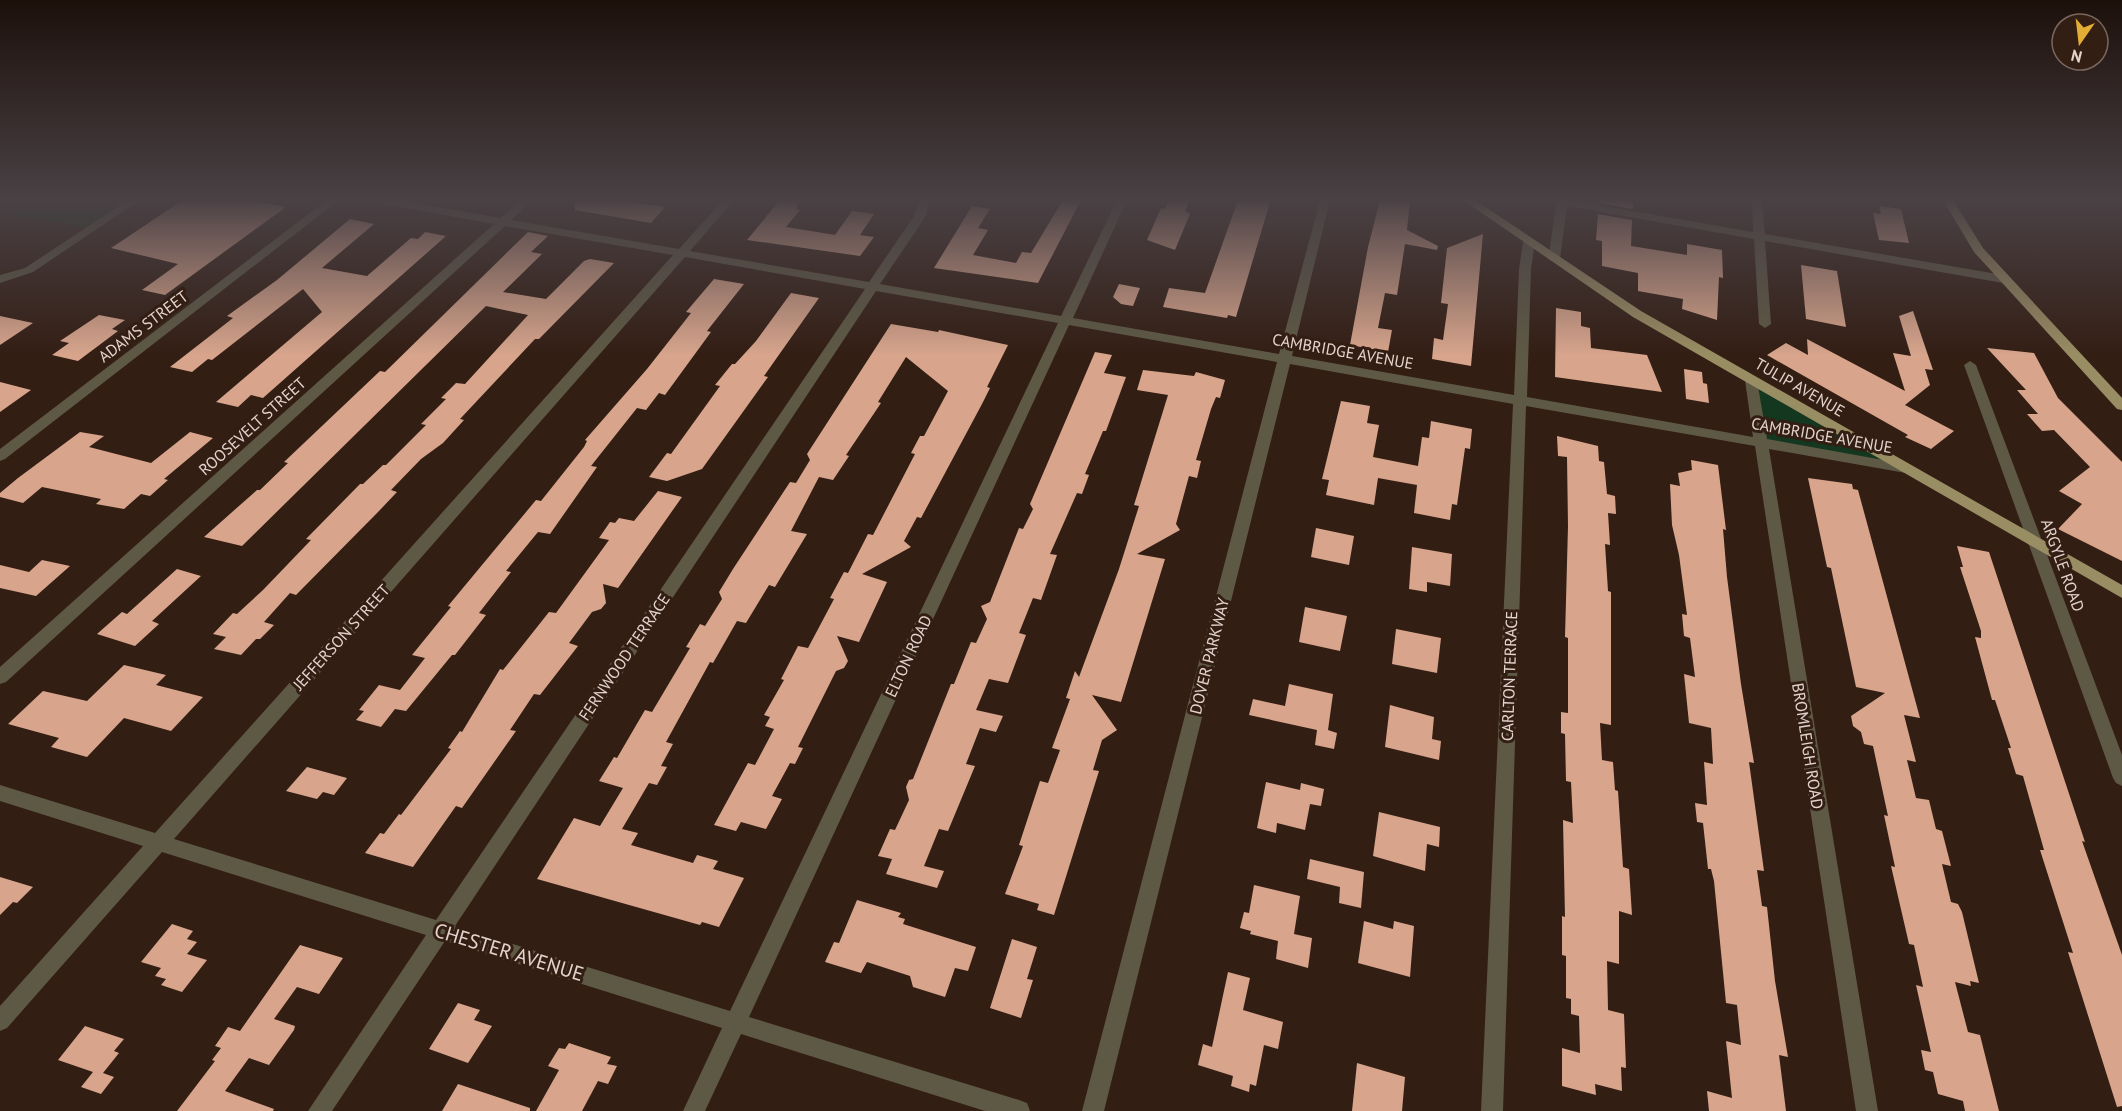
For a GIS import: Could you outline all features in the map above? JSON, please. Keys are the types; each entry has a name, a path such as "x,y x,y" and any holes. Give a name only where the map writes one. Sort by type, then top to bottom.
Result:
{"main road":[{"name":"TULIP AVENUE","path":"1543,252 1637,314 2122,592"},
{"path":"1980,252 2122,406"}],"street":[{"path":"0,279 29,270 56,252"},
{"name":"ADAMS STREET","path":"0,456 266,252"},
{"name":"ROOSEVELT STREET","path":"0,677 469,252"},
{"name":"CAMBRIDGE AVENUE","path":"675,252 1906,468"},
{"name":"FERNWOOD TERRACE","path":"319,1111 896,252"},
{"name":"ELTON ROAD","path":"694,1111 1098,252"},
{"name":"DOVER PARKWAY","path":"1093,1111 1312,252"},
{"name":"CARLTON TERRACE","path":"1492,1111 1525,269 1528,252"},
{"path":"1554,259 1555,252"},
{"path":"1761,252 1766,324"},
{"path":"1850,252 2003,279"},
{"name":"JEFFERSON STREET","path":"0,1021 682,253"},
{"name":"ARGYLE ROAD","path":"1970,365 2122,778"},
{"name":"BROMLEIGH ROAD","path":"1751,380 1868,1111"},
{"name":"CHESTER AVENUE","path":"0,793 1019,1111"}],"green space":[{"path":"1753,382 1900,466 1761,442"}],"building":[{"path":"127,252 224,252 165,295 142,290 178,264"},
{"path":"311,252 341,252 322,268 367,276 395,252 428,252 263,398 251,395 238,407 216,402 322,312 303,289 212,360 208,359 192,372 170,367 233,318 227,316 277,280"},
{"path":"508,252 542,254 503,292 546,299 584,261 590,259 614,263 539,339 535,339 460,419 464,420 443,443 421,459 391,490 397,492 379,511 296,595 290,593 264,622 274,625 260,639 256,639 241,655 214,649 226,637 213,634 233,613 237,614 263,590 311,540 306,539 360,484 386,465 426,425 421,424 446,399 441,398 456,383 465,384 528,315 486,306 242,546 204,537 257,490 260,490 288,463 284,462 380,371 385,372"},
{"path":"831,252 863,252 860,256"},
{"path":"944,252 975,252 973,255 1016,263 1022,252 1054,252 1038,283 934,268"},
{"path":"1220,252 1255,252 1236,317 1228,315 1227,318 1163,307 1169,288 1205,293"},
{"path":"1367,252 1404,252 1397,295 1385,293 1378,328 1392,330 1388,352 1350,345"},
{"path":"1447,252 1481,252 1471,366 1432,359 1434,338 1443,340 1448,304 1441,303"},
{"path":"1602,252 1667,252 1687,255 1687,252 1722,252 1723,278 1719,277 1717,320 1682,309 1683,299 1638,291 1638,273 1602,266"},
{"path":"1801,265 1837,271 1846,327 1806,319"},
{"path":"714,279 744,284 707,331 711,332 665,395 659,393 646,410 637,408 591,466 597,467 550,534 538,532 506,571 511,572 479,613 486,615 455,655 452,655 406,711 395,709 381,727 356,720 364,711 359,710 379,685 400,690 425,658 412,655 451,607 448,606 536,500 541,501 584,447 587,441 585,440 647,369 691,313 686,312"},
{"path":"1119,284 1140,288 1133,306 1121,304 1113,297"},
{"path":"791,293 819,298 764,376 768,377 702,469 667,481 649,477 667,453 671,454 720,386 715,385 732,364 735,364 756,341"},
{"path":"1556,308 1581,312 1581,326 1590,328 1591,348 1647,355 1662,392 1555,377"},
{"path":"1913,311 1933,370 1925,369 1930,385 1905,405 1954,431 1931,449 1905,437 1908,435 1767,355 1786,343 1808,355 1807,339 1905,391 1893,353 1911,356 1899,316"},
{"path":"99,315 125,320 112,329 118,331 78,361 52,355 69,343 60,341"},
{"path":"0,316 33,323 0,345"},
{"path":"891,324 938,332 939,330 1008,345 987,387 990,388 982,404 921,518 917,517 904,541 911,547 862,574 887,582 859,642 837,636 848,661 844,668 836,671 798,747 803,748 795,764 790,763 772,796 782,799 766,829 741,822 736,831 714,825 748,763 755,765 774,729 765,726 770,717 764,715 784,680 781,679 798,646 808,648 834,599 830,598 844,572 848,573 868,534 873,535 915,454 911,453 920,436 924,436 948,391 906,357 878,402 881,403 846,455 849,456 833,480 819,477 791,531 807,534 775,587 769,585 746,623 737,621 713,663 710,662 666,742 673,744 661,766 667,767 657,785 649,783 622,829 638,833 631,845 693,863 697,855 718,861 713,869 744,878 719,927 702,922 700,925 537,879 574,818 600,826 623,788 599,781 614,757 617,758 645,710 652,712 690,648 686,647 700,624 705,626 722,599 719,592 733,569 790,482 796,483 810,460 807,454"},
{"path":"1987,348 2034,353 2058,398 2122,462 2122,561 2058,529 2082,504 2059,491 2090,467 2054,430 2042,431 2027,414 2038,414 2017,390 2026,390"},
{"path":"1095,352 1112,355 1104,373 1126,377 1106,431 1103,431 1085,474 1089,475 1082,494 1077,493 1050,554 1057,555 1041,600 1033,598 1019,633 1026,635 1008,683 989,679 976,710 1003,716 996,732 980,728 966,764 975,766 948,831 939,829 924,866 944,871 937,888 886,874 892,859 878,856 890,829 895,830 909,800 906,787 909,780 913,779 951,684 954,684 971,642 976,643 987,619 981,606 990,602 1019,528 1023,529 1033,509 1030,504"},
{"path":"1684,369 1702,372 1703,383 1707,384 1709,403 1686,399"},
{"path":"1143,370 1194,376 1196,372 1225,380 1220,398 1216,397 1211,409 1196,460 1201,461 1197,478 1189,476 1176,524 1180,530 1137,554 1165,559 1121,702 1092,695 1117,730 1102,740 1093,770 1099,771 1054,915 1037,910 1039,904 1005,894 1023,846 1019,845 1040,781 1048,783 1060,750 1052,748 1070,699 1066,698 1075,671 1079,677 1119,569 1139,506 1134,505 1168,395 1137,390"},
{"path":"0,382 31,390 0,412"},
{"path":"1341,401 1370,406 1367,423 1379,425 1373,457 1418,466 1422,437 1429,438 1431,421 1472,429 1470,449 1465,448 1457,505 1452,504 1450,520 1414,513 1417,485 1378,478 1374,505 1326,495 1329,480 1322,479"},
{"path":"80,432 104,436 89,447 151,463 190,432 213,438 164,479 168,480 150,496 141,494 124,509 96,504 101,499 42,487 23,503 0,497 0,493 18,478"},
{"path":"1557,436 1598,446 1599,461 1604,462 1607,494 1615,496 1616,514 1608,513 1610,545 1605,544 1608,591 1611,592 1611,725 1600,723 1602,760 1613,762 1615,790 1618,791 1623,867 1629,869 1632,915 1619,911 1619,964 1607,961 1608,1010 1624,1014 1626,1068 1621,1067 1622,1091 1595,1084 1596,1095 1562,1086 1562,1048 1580,1053 1579,1016 1571,1014 1571,999 1566,998 1566,956 1562,955 1562,916 1565,917 1563,820 1573,823 1571,782 1566,781 1565,734 1561,733 1561,712 1568,713 1568,638 1565,637 1567,457 1558,456"},
{"path":"1691,460 1718,465 1726,530 1723,529 1727,577 1754,763 1749,762 1764,871 1757,870 1762,906 1767,907 1775,981 1788,1057 1779,1055 1786,1111 1709,1111 1707,1091 1732,1098 1726,1041 1741,1045 1737,1005 1726,1003 1714,881 1711,869 1708,869 1703,823 1697,822 1695,803 1707,805 1704,762 1713,764 1711,728 1689,723 1684,674 1695,677 1690,638 1684,636 1682,614 1687,615 1679,555 1672,525 1670,484 1680,486 1678,473 1692,470"},
{"path":"1808,478 1852,484 1853,489 1858,490 1920,718 1904,715 1916,762 1907,760 1916,798 1929,800 1936,829 1942,831 1951,866 1942,864 1951,902 1958,904 1962,912 1979,983 1970,981 1971,986 1955,982 1968,1032 1980,1035 1999,1111 1965,1111 1963,1101 1938,1094 1933,1072 1925,1070 1921,1050 1931,1052 1916,985 1923,987 1914,945 1909,944 1891,866 1895,867 1884,815 1888,816 1873,746 1864,744 1861,732 1853,726 1851,716 1885,693 1856,687 1831,568 1827,567"},
{"path":"658,491 682,497 618,588 603,584 606,603 601,609 592,612 569,643 578,646 540,695 534,694 510,730 516,731 462,808 456,806 413,867 365,853 380,833 384,834 399,814 401,815 451,749 448,748 460,731 462,732 500,669 503,670 549,612 556,613 609,540 599,538 610,522 615,523 619,518 634,521"},
{"path":"1316,528 1354,536 1349,565 1311,557"},
{"path":"1957,546 1989,552 2085,842 2082,841 2122,955 2122,1106 2117,1107 2068,952 2073,953 2040,850 2044,850 2023,776 2016,774 2008,748 2011,748 1995,700 1992,700 1975,637 1981,638 1981,631 1960,567 1963,567"},
{"path":"1412,547 1452,554 1450,586 1427,582 1427,592 1409,589"},
{"path":"42,560 70,566 36,596 0,588 0,565 29,572"},
{"path":"177,569 201,576 152,621 159,624 135,646 97,634 122,612 127,614"},
{"path":"1305,607 1347,616 1340,651 1299,642"},
{"path":"1396,629 1441,638 1437,673 1392,664"},
{"path":"124,665 166,675 156,685 203,697 171,731 124,718 87,757 51,747 59,738 8,724 43,691 87,701"},
{"path":"1289,684 1333,694 1328,730 1337,733 1334,749 1315,745 1317,730 1249,715 1253,699 1285,706"},
{"path":"1390,705 1434,717 1432,739 1441,741 1439,760 1385,747"},
{"path":"307,767 347,778 334,795 323,792 317,799 286,791"},
{"path":"1266,782 1300,790 1301,783 1324,789 1321,806 1310,804 1305,830 1277,823 1276,833 1257,828"},
{"path":"1379,812 1440,827 1439,847 1427,844 1425,871 1373,856"},
{"path":"1310,859 1364,872 1361,908 1339,903 1340,887 1307,879"},
{"path":"0,877 33,887 17,903 13,902 0,915"},
{"path":"1254,885 1300,896 1294,934 1312,938 1308,968 1276,959 1278,941 1250,934 1251,931 1240,928 1244,912 1249,913"},
{"path":"857,900 901,913 898,917 905,919 903,924 976,947 968,971 955,968 945,997 913,987 910,976 867,962 861,973 825,962 834,942 839,943"},
{"path":"1364,921 1393,929 1394,921 1414,926 1410,977 1358,963"},
{"path":"172,924 193,931 187,939 197,942 187,954 207,960 182,992 161,985 166,979 155,976 161,968 141,962"},
{"path":"1012,939 1037,947 1027,979 1033,980 1021,1018 990,1008"},
{"path":"300,945 343,958 319,994 297,987 274,1019 295,1026 269,1065 249,1058 225,1091 274,1109 273,1111 177,1111 215,1061 212,1060 221,1048 215,1046 228,1027 240,1031"},
{"path":"1228,972 1250,978 1243,1010 1283,1022 1278,1049 1264,1045 1256,1086 1250,1084 1249,1092 1231,1086 1233,1076 1198,1065 1203,1044 1212,1047"},
{"path":"458,1003 480,1010 474,1020 492,1026 468,1063 429,1049"},
{"path":"85,1026 124,1039 114,1051 119,1053 103,1073 114,1077 101,1094 81,1087 93,1072 58,1060"},
{"path":"569,1043 611,1057 607,1064 617,1066 608,1084 598,1081 582,1111 536,1111 559,1070 548,1066 559,1048 565,1049"},
{"path":"1357,1063 1405,1077 1402,1111 1352,1111"},
{"path":"458,1084 530,1108 530,1111 442,1111"}]}
